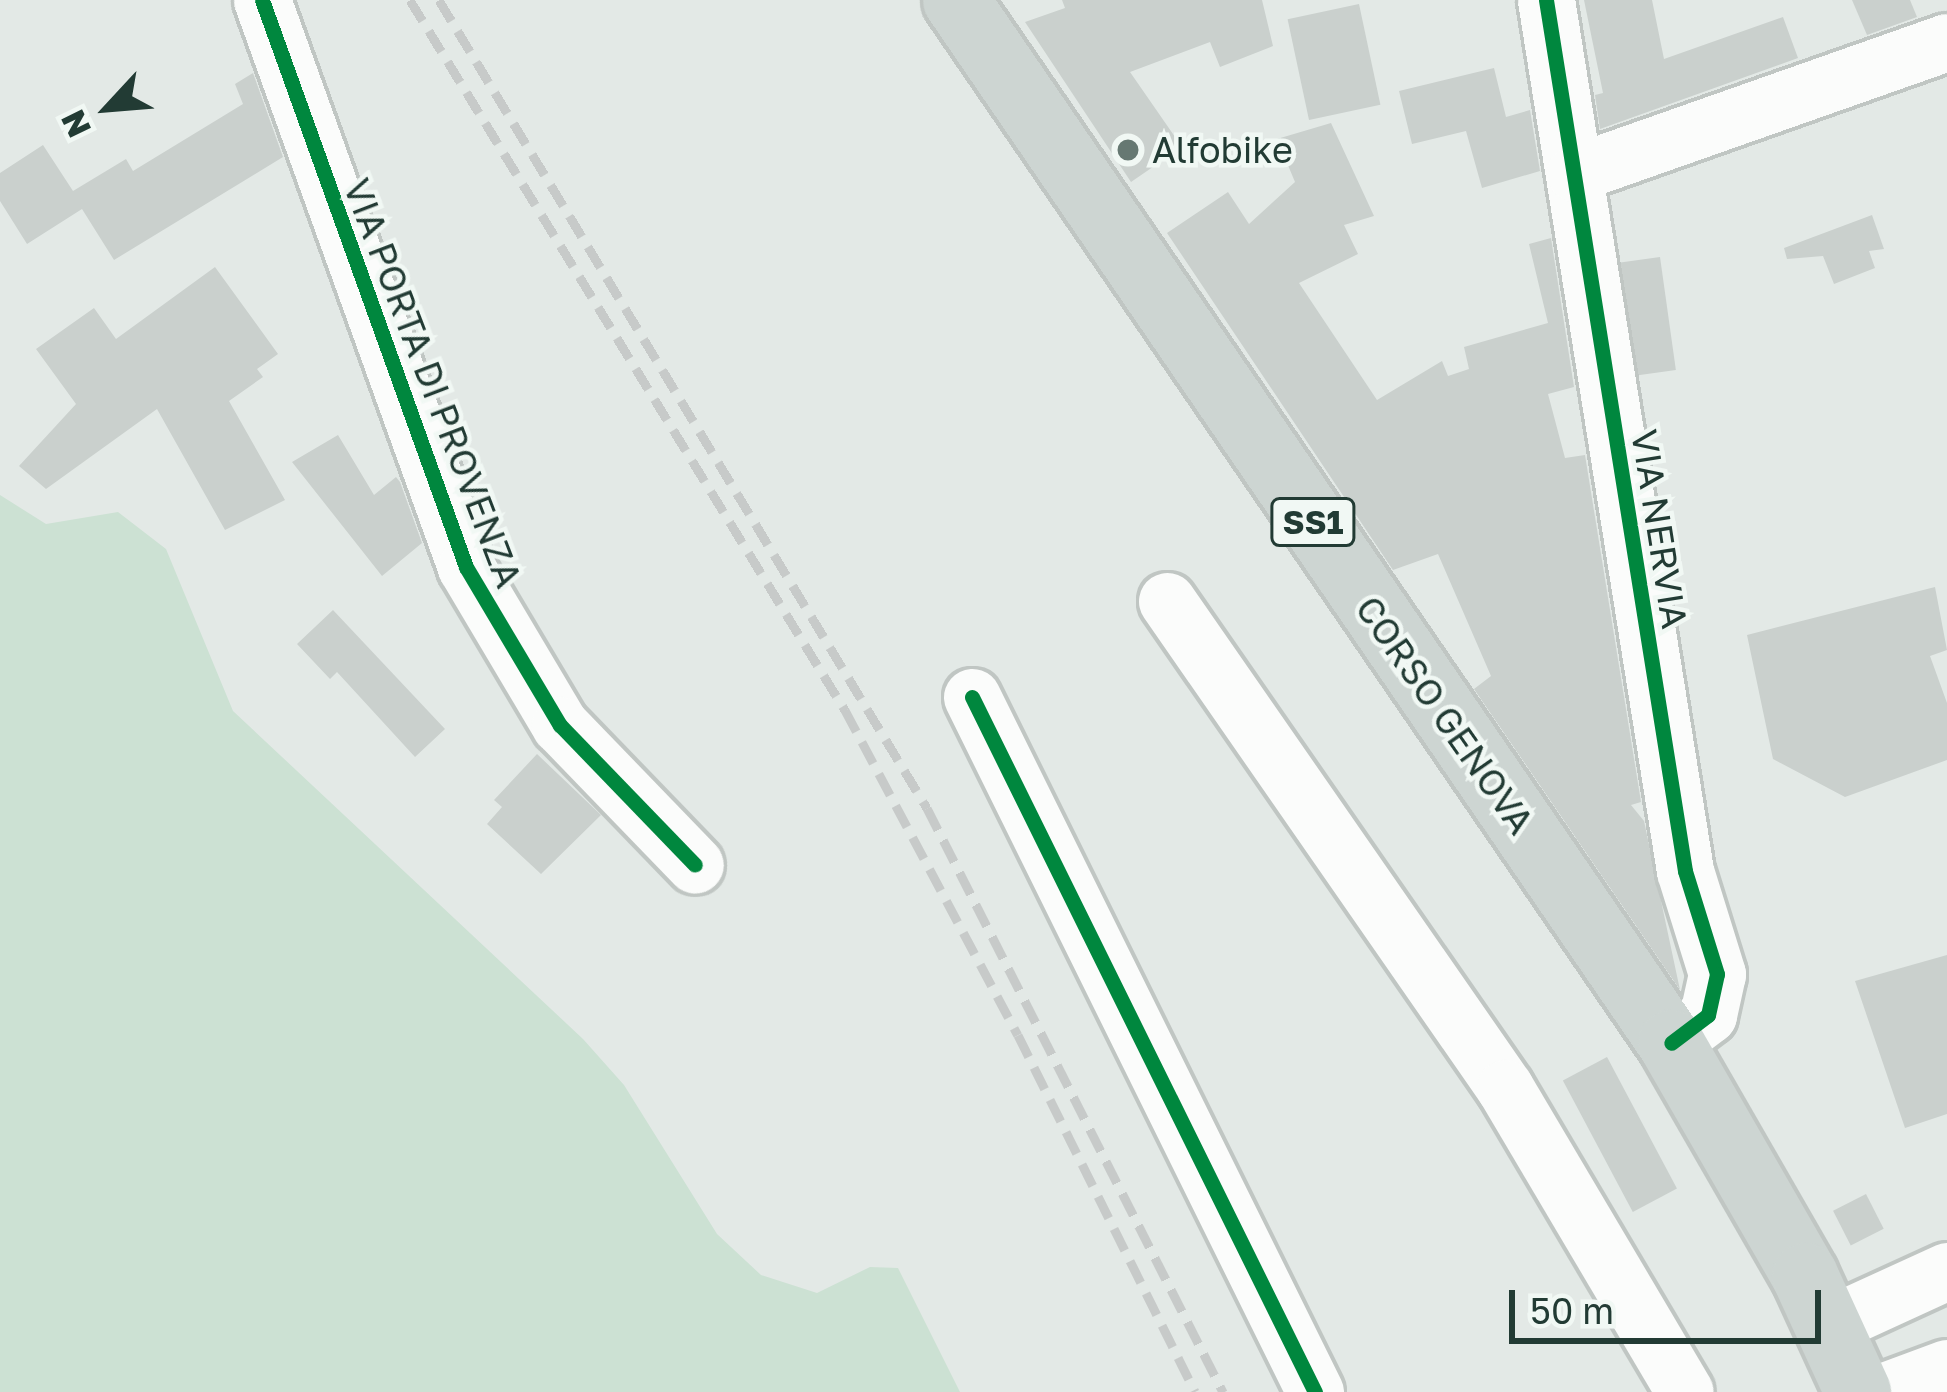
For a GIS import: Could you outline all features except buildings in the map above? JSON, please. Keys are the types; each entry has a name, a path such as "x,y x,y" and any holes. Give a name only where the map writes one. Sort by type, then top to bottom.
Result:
{"main road":[{"name":"CORSO GENOVA","path":"956,0 1671,1043 1829,1324 1858,1392"}],"street":[{"name":"VIA PORTA DI PROVENZA","path":"262,0 476,588 560,725 695,865"},
{"name":"VIA NERVIA","path":"1546,0 1685,871 1718,974 1708,1015 1671,1043"},
{"path":"1575,172 1947,42"},
{"path":"1168,601 1505,1088 1685,1392"},
{"path":"972,697 1316,1392"},
{"path":"1829,1324 1947,1271"},
{"path":"1882,1392 1947,1368"}],"green space":[{"path":"0,495 46,524 118,512 166,549 233,711 583,1039 624,1085 717,1234 761,1275 817,1293 870,1267 898,1268 960,1392 0,1392"}],"railway":[{"path":"410,0 845,710 1018,1035 1195,1392"},
{"path":"439,0 927,808 1223,1392"}],"cycle path":[{"path":"262,0 466,567 560,725 695,865"},
{"path":"1546,0 1685,871 1717,974 1708,1015 1671,1043"},
{"path":"972,697 1315,1392"}],"place":[{"name":"Alfobike","path":"1128,150"}]}
